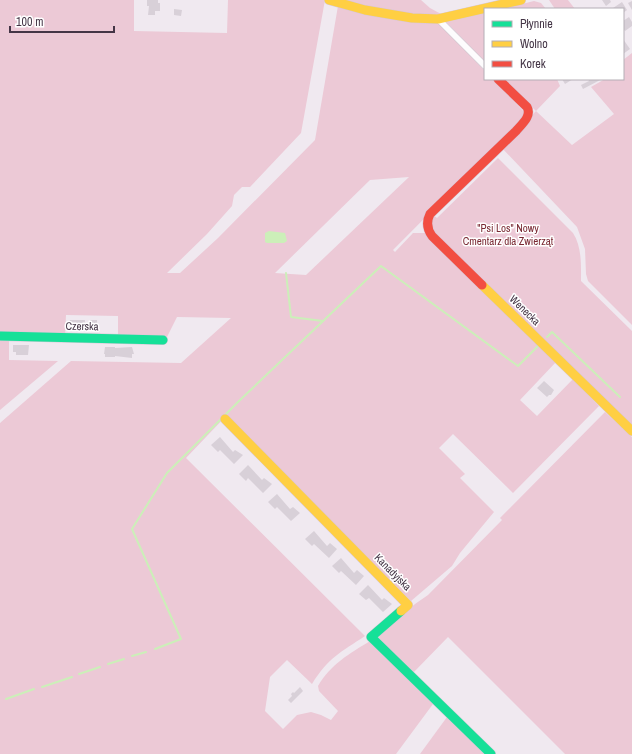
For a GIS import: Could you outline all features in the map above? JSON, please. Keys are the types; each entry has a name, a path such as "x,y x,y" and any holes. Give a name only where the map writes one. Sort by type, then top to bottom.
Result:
{"street":[{"path":"329,0 365,10 412,18 438,19 484,8"},
{"path":"486,8 521,0"},
{"path":"438,19 484,65"},
{"name":"Wenecka","path":"499,80 527,108 529,111 528,116 520,126 430,214 427,220 427,226 432,236 632,431"},
{"name":"Czerska","path":"0,336 163,340"},
{"name":"Kanadyjska","path":"225,419 408,605 371,637 491,754"}],"green space":[{"path":"0,0 134,0 134,31 227,33 228,0 325,0 301,133 250,187 242,187 234,195 232,206 207,234 167,273 180,273 218,238 315,140 339,0 421,0 430,8 441,14 438,22 484,70 484,80 494,80 527,115 393,250 395,252 413,233 426,233 556,362 520,400 537,416 573,379 599,406 513,493 453,434 439,448 465,474 460,478 494,512 460,553 452,566 411,601 226,416 186,458 365,636 342,651 329,662 312,684 287,660 270,677 265,711 283,729 297,715 311,712 331,720 338,711 319,691 318,686 323,678 335,666 348,655 370,641 433,704 396,754 0,754 0,423 71,361 181,363 231,318 177,317 167,337 118,337 118,316 66,315 65,336 0,334","holes":["409,177 306,275 275,273 370,180"]},
{"path":"549,0 568,0 574,8 554,8"},
{"path":"534,1 541,3 545,8 506,8"},
{"path":"484,13 484,61 446,22"},
{"path":"632,53 632,325 588,281 586,274 585,249 577,227 501,147 536,111 572,145 614,114 591,87 603,80 624,80 624,59"},
{"path":"504,80 557,80 560,86 536,111"},
{"name":"\"Psi Los\" Nowy Cmentarz dla Zwierząt","path":"498,158 573,233 578,244 581,262 581,281 632,331 632,429 431,232 430,217 432,214 437,218"},
{"path":"0,340 9,340 9,360 58,361 0,410"},
{"path":"605,412 632,437 632,754 565,754 448,637 413,673 377,636 428,595 502,520 500,518"},
{"path":"447,717 484,754 420,754"}],"shaded area":[{"path":"269,231 285,233 287,241 284,243 265,242 265,233"}],"building":[{"path":"147,0 158,0 158,3 160,3 160,11 155,11 155,15 148,15 149,6 147,6"},
{"path":"602,0 610,0 611,2 606,6"},
{"path":"632,1 632,10 628,3"},
{"path":"622,2 627,10 624,12 624,8 613,8"},
{"path":"174,9 182,10 181,16 174,15"},
{"path":"629,17 632,22 632,26 625,31 624,30 624,20"},
{"path":"624,40 630,49 624,53"},
{"path":"563,80 571,80 565,84"},
{"path":"600,80 583,89 581,85 589,81"},
{"path":"70,320 85,320 85,331 70,331"},
{"path":"90,320 97,320 97,327 90,327"},
{"path":"13,345 29,345 28,355 16,355 16,352 13,352"},
{"path":"105,347 132,347 134,354 132,354 132,358 115,356 105,357"},
{"path":"544,381 554,390 551,395 547,397 537,388"},
{"path":"220,437 233,452 235,450 243,455 234,464 220,450 218,452 211,445"},
{"path":"248,465 262,480 264,478 272,484 263,493 248,478 246,481 239,474"},
{"path":"277,494 290,509 293,507 300,513 291,521 277,507 275,509 268,502"},
{"path":"314,531 327,546 330,543 337,549 329,558 314,544 312,546 305,539"},
{"path":"341,558 354,573 357,570 364,576 356,585 341,571 339,573 332,566"},
{"path":"368,585 382,600 384,598 392,604 383,612 369,598 366,600 359,594"},
{"path":"300,687 303,691 291,703 288,700 292,696 291,694"}],"waterway":[{"path":"155,649 181,639 132,529 167,473 239,401 381,266 518,366 540,344"},
{"path":"286,273 291,317 323,321"},
{"path":"547,337 552,332 620,397"},
{"path":"132,656 146,652"},
{"path":"108,664 124,659"},
{"path":"79,674 100,667"},
{"path":"42,687 72,677"},
{"path":"6,699 34,689"}],"traffic: fast":[{"path":"0,336 163,340"},
{"path":"401,611 371,637 491,754"}],"traffic: slow":[{"path":"329,0 365,10 412,18 438,19 484,8"},
{"path":"486,8 521,0"},
{"path":"482,285 632,431"},
{"path":"225,419 408,605 401,611"}],"traffic: jam":[{"path":"482,285 432,236 428,228 428,223 430,214 516,131 527,117 527,107 499,80"}]}
